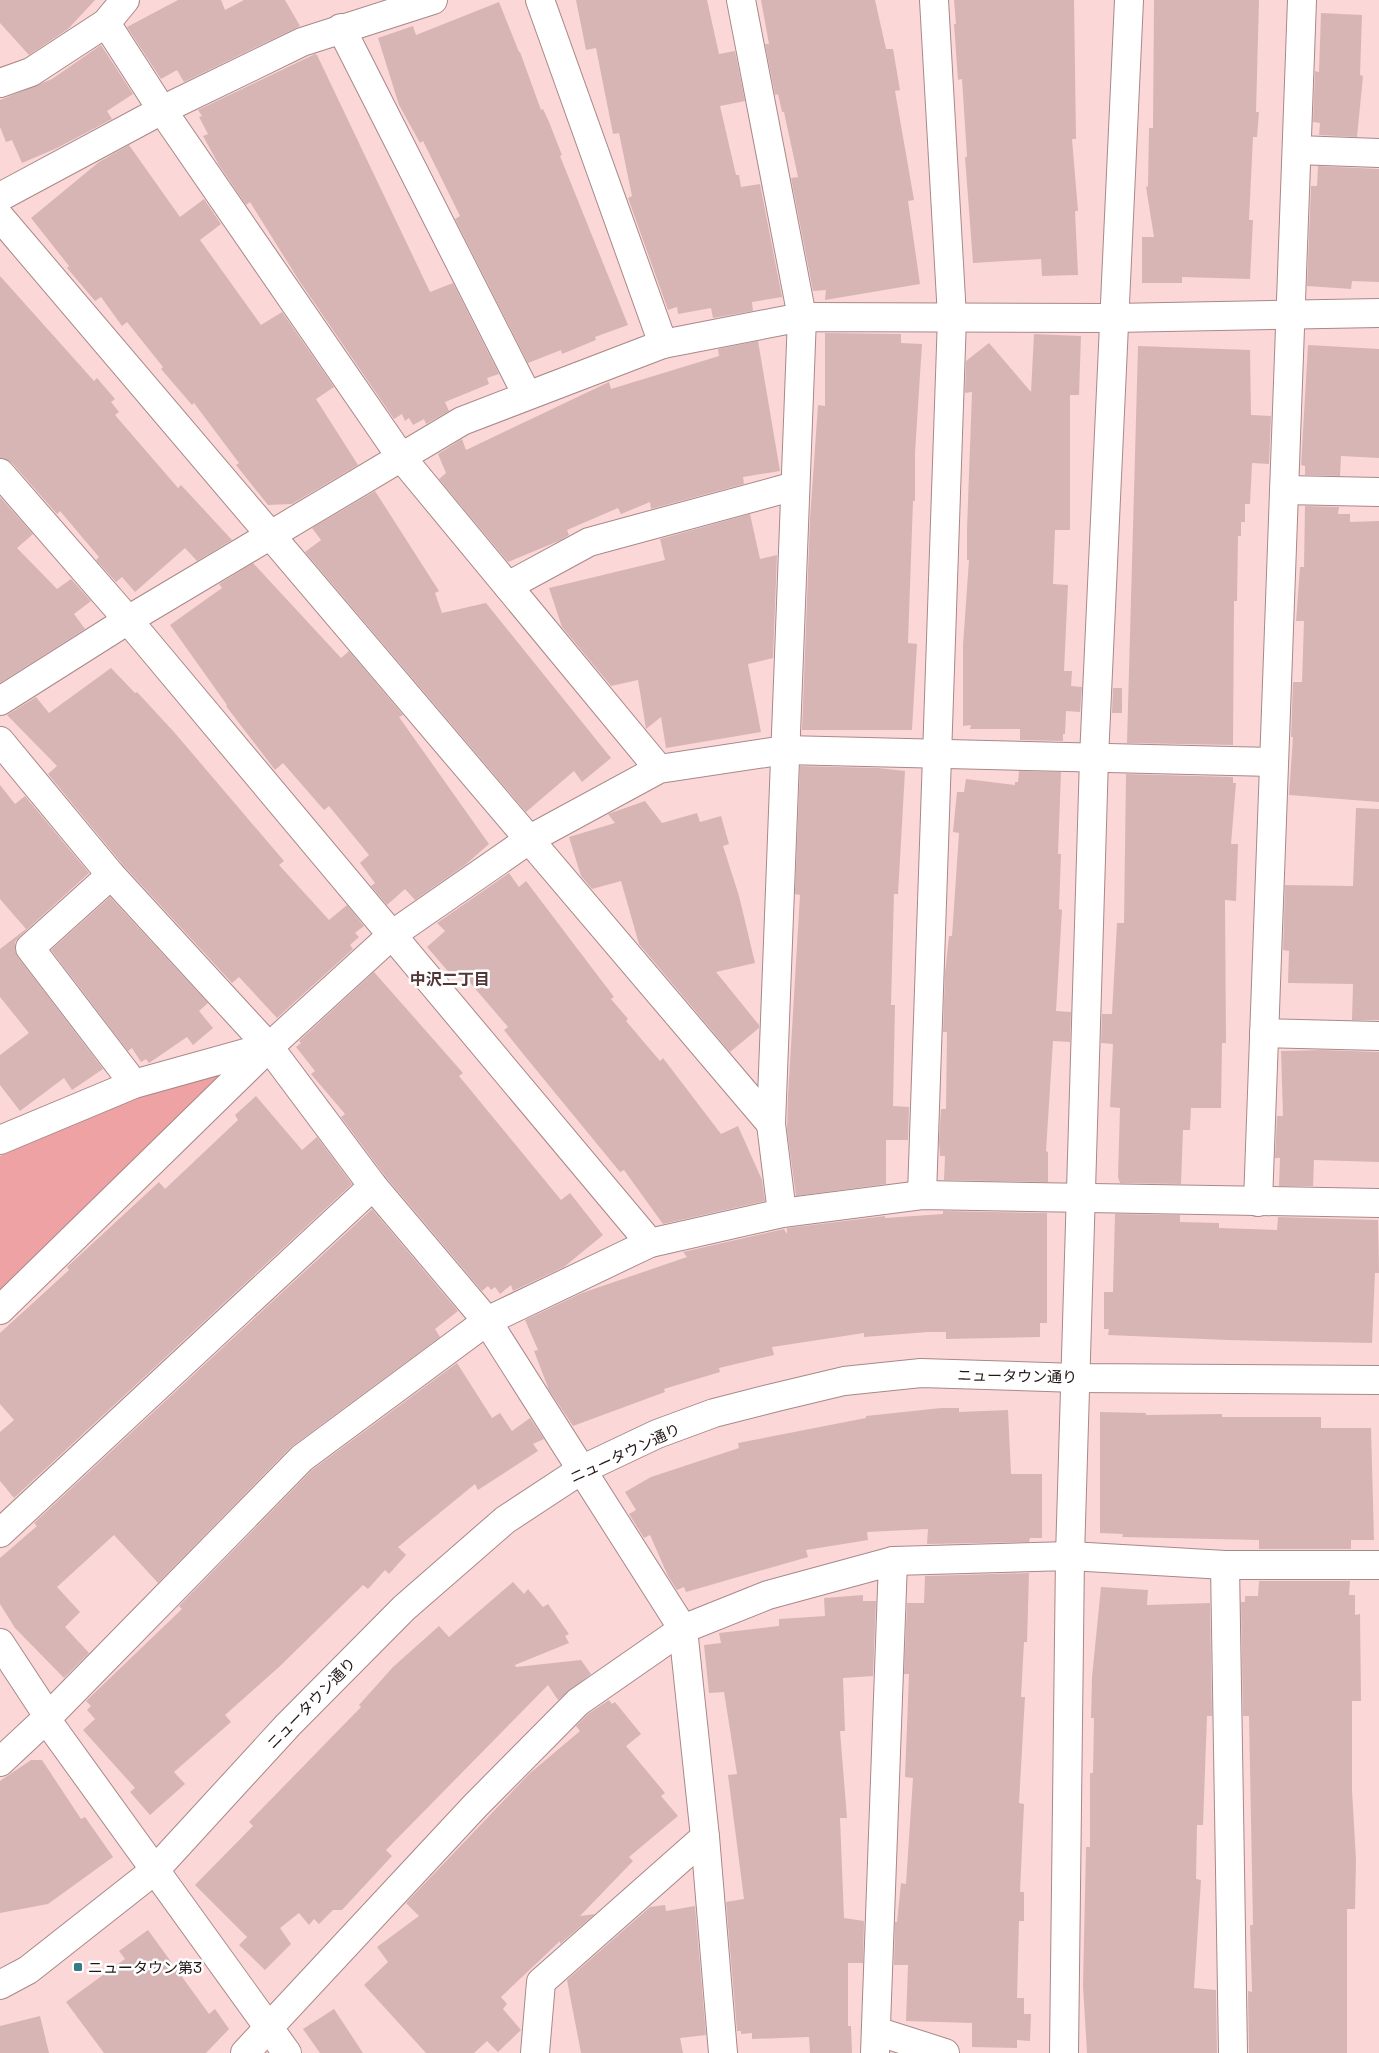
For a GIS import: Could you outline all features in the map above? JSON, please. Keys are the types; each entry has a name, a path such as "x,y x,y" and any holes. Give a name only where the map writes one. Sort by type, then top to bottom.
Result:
{"street":[{"path":"0,83 31,72 106,23 125,0"},
{"path":"0,197 162,110 302,42 433,0"},
{"path":"540,0 663,344"},
{"path":"740,0 802,317 771,1124 782,1213"},
{"path":"922,1195 952,317 934,0"},
{"path":"1064,2053 1070,1556 1077,1378 1094,758 1129,0"},
{"path":"1258,1202 1302,0"},
{"path":"106,23 162,110 401,457 659,769"},
{"path":"342,28 527,395"},
{"path":"1297,150 1379,153"},
{"path":"0,217 771,1124"},
{"path":"0,701 128,620 462,421 663,344 802,317 1113,318 1379,312"},
{"path":"0,473 128,620 650,1243"},
{"path":"508,586 589,542 795,486"},
{"path":"1284,490 1379,492"},
{"path":"0,741 111,875 269,1047 373,1186 487,1321 683,1629 705,1837 723,2053"},
{"path":"0,1310 269,1047 393,934 530,839 659,769 785,750 1274,762"},
{"path":"111,875 30,948 134,1084"},
{"path":"1264,1033 1379,1036"},
{"path":"0,1140 134,1084 269,1047"},
{"path":"0,1533 373,1186"},
{"path":"0,1762 47,1717 302,1458 487,1321 650,1243 782,1213 922,1195 1379,1203"},
{"name":"ニュータウン通り","path":"0,1984 28,1970 155,1870 288,1724 404,1608 504,1520 581,1470 656,1434 714,1413 844,1382 921,1374 1077,1378 1379,1380"},
{"path":"245,2053 474,1806 578,1702 683,1629 768,1595 894,1561 1070,1556 1225,1565 1379,1565"},
{"path":"894,1561 875,2042 945,2053"},
{"path":"1225,1565 1233,2053"},
{"path":"0,1644 47,1717 287,2053"},
{"path":"535,2053 541,1982 705,1837"}],"shaded area":[{"path":"236,1064 0,1295 0,1156 192,1072"}],"building":[{"path":"0,0 95,0 68,29 29,55 0,23"},
{"path":"178,0 221,0 225,10 244,0 285,0 300,26 184,82 177,70 161,79 127,27"},
{"path":"576,0 707,0 719,54 735,51 745,101 720,106 736,175 739,175 741,187 760,184 782,297 752,302 753,311 713,318 711,308 678,314 677,307 668,310 628,198 632,196 619,133 613,134 596,48 586,50"},
{"path":"761,0 875,0 886,49 893,49 900,90 895,91 914,200 908,201 920,284 825,300 826,290 813,291 791,178 798,177 784,112 782,112 778,94 775,95 765,44 769,44"},
{"path":"954,0 1074,0 1076,139 1072,139 1078,211 1075,211 1078,275 1042,276 1041,259 973,263 965,157 967,157 962,79 958,80"},
{"path":"1154,0 1259,0 1256,112 1259,112 1257,137 1253,137 1249,220 1253,220 1250,279 1182,277 1182,283 1142,283 1142,237 1154,237 1146,187 1148,186 1149,128 1153,128"},
{"path":"499,2 541,110 543,109 549,122 562,155 560,156 628,325 595,337 596,340 562,354 561,350 528,363 455,219 460,216 423,141 420,143 399,105 378,38 413,26 416,35"},
{"path":"1321,13 1362,15 1360,75 1363,76 1357,137 1319,135 1320,123 1313,122 1315,71 1319,72"},
{"path":"101,45 133,94 107,111 112,119 57,148 22,163 12,140 6,142 0,127 0,100 52,79"},
{"path":"315,54 430,292 453,283 499,374 487,378 489,384 445,402 449,411 426,424 424,419 413,425 409,418 405,421 402,414 394,419 298,279 250,202 246,205 219,165 203,136 208,134 199,117 202,116 198,110"},
{"path":"129,145 180,217 204,199 221,224 200,240 261,325 282,312 334,387 316,399 358,465 292,504 268,505 236,465 239,463 194,403 192,405 161,369 163,367 127,322 122,326 101,297 95,301 67,268 69,266 31,218 99,162"},
{"path":"1318,166 1379,169 1379,282 1352,281 1351,289 1307,286 1311,186 1317,186"},
{"path":"0,276 94,381 97,378 115,399 111,402 119,412 115,415 178,488 181,485 232,540 197,561 185,548 135,592 122,577 116,582 96,560 99,557 60,511 57,514 12,463 0,458"},
{"path":"825,333 901,334 901,343 922,344 915,453 915,501 913,501 908,643 917,644 912,730 802,730 810,519 818,405 825,406"},
{"path":"1034,334 1081,336 1079,395 1070,395 1070,530 1055,530 1053,584 1068,585 1064,671 1072,671 1071,686 1082,687 1080,712 1066,711 1063,741 1020,740 1020,729 970,729 971,725 963,726 963,645 969,560 967,560 967,529 972,392 965,393 966,361 989,343 1031,392"},
{"path":"758,341 780,471 743,477 744,484 651,509 650,502 621,514 618,508 567,530 569,535 561,540 508,562 439,479 446,473 438,454 462,439 466,450 609,382 611,389 719,356 718,349"},
{"path":"1308,345 1379,349 1379,458 1341,456 1340,476 1305,475 1305,466 1301,465"},
{"path":"1138,346 1250,350 1251,415 1271,416 1269,464 1252,463 1250,504 1245,504 1245,522 1241,522 1241,536 1238,536 1237,601 1234,601 1233,745 1127,743"},
{"path":"375,491 439,591 435,593 442,613 486,603 611,758 582,782 574,771 526,812 305,552 321,540 312,528"},
{"path":"0,497 33,534 17,548 57,589 71,579 91,601 74,614 85,629 0,683"},
{"path":"1305,506 1339,507 1338,514 1350,514 1350,522 1379,521 1379,802 1289,795 1293,737 1291,737 1293,682 1302,682 1304,621 1296,621 1300,567 1304,567"},
{"path":"750,514 760,559 777,555 773,658 748,664 761,732 666,748 661,717 646,729 638,680 611,686 562,627 549,588 665,560 660,539"},
{"path":"253,563 341,658 349,651 403,715 399,717 489,844 465,865 415,900 405,889 387,905 371,886 375,883 360,863 369,855 329,806 324,810 283,763 275,770 226,706 170,625 222,588 219,584"},
{"path":"111,668 135,693 137,692 174,732 284,861 279,865 329,920 347,905 364,926 355,933 359,937 350,945 353,949 277,1018 239,977 232,983 123,865 48,774 57,766 7,715 36,697 49,713"},
{"path":"1113,688 1122,688 1122,713 1112,713"},
{"path":"800,766 878,768 905,771 898,894 894,894 891,1005 895,1005 893,1106 909,1107 908,1140 886,1140 886,1184 796,1196 787,1130 800,895 795,894"},
{"path":"1019,771 1061,772 1058,854 1061,854 1059,909 1062,910 1056,1011 1071,1012 1070,1042 1053,1041 1046,1151 1048,1152 1048,1182 944,1180 945,1156 940,1156 939,1141 941,1109 946,1109 947,1032 943,1032 945,973 949,936 952,936 959,833 953,832 957,792 964,792 966,779 1015,785 1015,782 1018,782"},
{"path":"1126,774 1233,777 1233,783 1236,783 1231,844 1238,844 1236,901 1225,900 1226,1043 1222,1043 1221,1108 1191,1108 1190,1130 1183,1130 1181,1184 1120,1183 1118,1177 1120,1108 1110,1107 1113,1044 1101,1043 1102,1014 1112,1014 1117,923 1124,923"},
{"path":"0,785 15,804 25,796 89,873 20,936 15,942 15,950 18,957 103,1069 72,1090 64,1078 20,1111 0,1085 0,1055 29,1033 0,997 0,949 26,929 0,899"},
{"path":"645,801 662,823 697,813 700,822 721,816 729,844 723,846 739,896 755,963 716,972 759,1025 759,1028 730,1052 639,944 621,881 592,889 581,876 569,837 615,823 608,814"},
{"path":"1356,808 1379,809 1379,1020 1352,1020 1353,984 1288,983 1289,951 1283,950 1285,885 1353,886"},
{"path":"509,873 519,887 526,881 614,997 611,999 628,1019 626,1021 660,1061 663,1058 721,1134 738,1126 762,1180 765,1201 663,1224 624,1170 620,1172 504,1030 508,1027 460,971 453,977 427,947 445,931 437,923"},
{"path":"110,897 208,1003 199,1011 213,1028 193,1045 187,1037 149,1063 146,1059 141,1062 132,1048 128,1051 51,950"},
{"path":"374,972 463,1073 459,1076 561,1200 570,1193 603,1235 564,1267 513,1291 511,1285 500,1294 495,1287 491,1290 488,1286 482,1291 385,1176 341,1117 345,1114 311,1074 315,1071 296,1047 301,1043 299,1041"},
{"path":"1281,1051 1379,1052 1379,1162 1314,1160 1313,1186 1279,1186 1280,1158 1275,1158 1277,1116 1283,1116"},
{"path":"256,1096 302,1150 317,1137 352,1184 14,1498 0,1481 0,1432 14,1420 0,1404 0,1333 69,1270 67,1267 159,1182 165,1189 238,1120 235,1115"},
{"path":"372,1209 458,1311 435,1329 440,1337 291,1447 158,1583 114,1535 57,1587 80,1612 65,1627 89,1653 64,1678 15,1628 0,1604 0,1558 37,1526 34,1523"},
{"path":"943,1211 1047,1213 1047,1323 1040,1323 1040,1337 946,1339 946,1332 864,1337 864,1333 772,1347 774,1355 719,1368 720,1372 664,1389 665,1392 573,1426 549,1390 534,1351 538,1350 525,1320 582,1293 687,1257 683,1252 784,1229 787,1234 787,1228 885,1216 885,1218 943,1214"},
{"path":"1115,1214 1180,1215 1180,1222 1219,1223 1219,1228 1277,1230 1278,1217 1378,1220 1379,1273 1375,1273 1372,1343 1108,1335 1109,1329 1104,1329 1104,1292 1113,1292"},
{"path":"457,1363 492,1418 500,1413 512,1431 530,1418 544,1439 533,1444 538,1451 478,1490 475,1484 398,1547 406,1555 389,1574 385,1570 368,1589 363,1585 279,1667 225,1715 231,1722 174,1772 185,1784 150,1815 130,1792 135,1788 83,1730 95,1719 87,1710 91,1706 86,1701 182,1609 179,1606 312,1470"},
{"path":"941,1408 959,1408 959,1412 1008,1410 1011,1474 1042,1474 1042,1538 1030,1538 1029,1542 927,1544 928,1529 867,1532 868,1540 806,1550 808,1557 686,1592 684,1587 677,1590 668,1576 650,1535 644,1538 629,1514 636,1510 625,1492 651,1477 739,1448 738,1443 866,1418 866,1416"},
{"path":"1100,1412 1146,1413 1146,1415 1222,1414 1222,1417 1321,1417 1321,1428 1371,1428 1374,1540 1351,1540 1351,1549 1259,1549 1259,1540 1122,1537 1123,1534 1100,1533"},
{"path":"1029,1573 1027,1642 1024,1642 1021,1697 1025,1697 1019,1803 1024,1804 1020,1892 1024,1892 1024,1921 1019,1921 1017,1998 1024,1998 1024,2014 1031,2014 1030,2041 1017,2040 1017,2048 972,2047 972,2023 906,2021 908,1965 894,1965 895,1922 897,1922 901,1883 906,1884 913,1778 905,1777 909,1674 904,1674 907,1603 924,1603 925,1576"},
{"path":"1259,1581 1350,1581 1349,1595 1355,1595 1355,1615 1360,1614 1361,1701 1352,1701 1352,1790 1356,1860 1355,1909 1347,1909 1347,2053 1249,2053 1248,1991 1252,1992 1250,1925 1253,1925 1249,1716 1243,1716 1241,1602 1245,1602 1245,1596 1258,1596"},
{"path":"513,1582 524,1594 528,1589 543,1607 548,1604 569,1634 565,1636 569,1643 515,1665 516,1667 581,1660 591,1674 558,1700 548,1685 386,1850 392,1856 342,1910 333,1910 319,1924 314,1919 309,1925 299,1913 280,1928 291,1944 265,1970 239,1945 247,1937 195,1885 253,1826 249,1822 361,1707 359,1705 393,1667 439,1626 449,1637"},
{"path":"1101,1587 1148,1590 1147,1605 1210,1603 1212,1716 1207,1716 1203,1825 1197,1825 1196,1879 1201,1880 1194,1988 1216,1990 1217,2053 1087,2053 1083,1986 1086,1847 1090,1847 1090,1773 1093,1773 1094,1718 1091,1718 1092,1677"},
{"path":"863,1595 863,1601 876,1601 873,1676 843,1678 845,1731 840,1731 847,1818 840,1818 844,1918 864,1921 863,1963 848,1963 848,2026 851,2026 852,2053 810,2053 809,2037 752,2039 752,2033 741,2034 741,2031 737,2031 726,1902 744,1899 728,1775 737,1774 724,1692 709,1693 704,1645 721,1643 719,1633 779,1626 779,1619 825,1616 824,1598"},
{"path":"609,1700 612,1704 615,1702 641,1734 626,1746 665,1793 661,1796 678,1816 629,1857 633,1861 580,1916 595,1914 560,1944 560,1941 501,1997 507,2004 503,2009 521,2030 498,2052 487,2041 474,2053 426,2053 364,1985 388,1962 377,1947 419,1916 406,1903 529,1774 580,1731 576,1726 588,1714"},
{"path":"31,1760 42,1760 81,1819 85,1817 113,1857 48,1904 0,1913 0,1781"},
{"path":"665,1905 666,1911 695,1906 706,2035 680,2038 683,2053 581,2053 567,1980 650,1907"},
{"path":"148,1930 209,2014 215,2009 229,2029 206,2053 104,2053 66,2002 125,1959 119,1951"},
{"path":"334,2009 363,2053 320,2053 303,2029"},
{"path":"40,2016 49,2053 0,2053 0,2026"}],"place":[{"name":"ニュータウン第3","path":"78,1967"}],"district":[{"name":"中沢二丁目","path":"450,979"}]}
